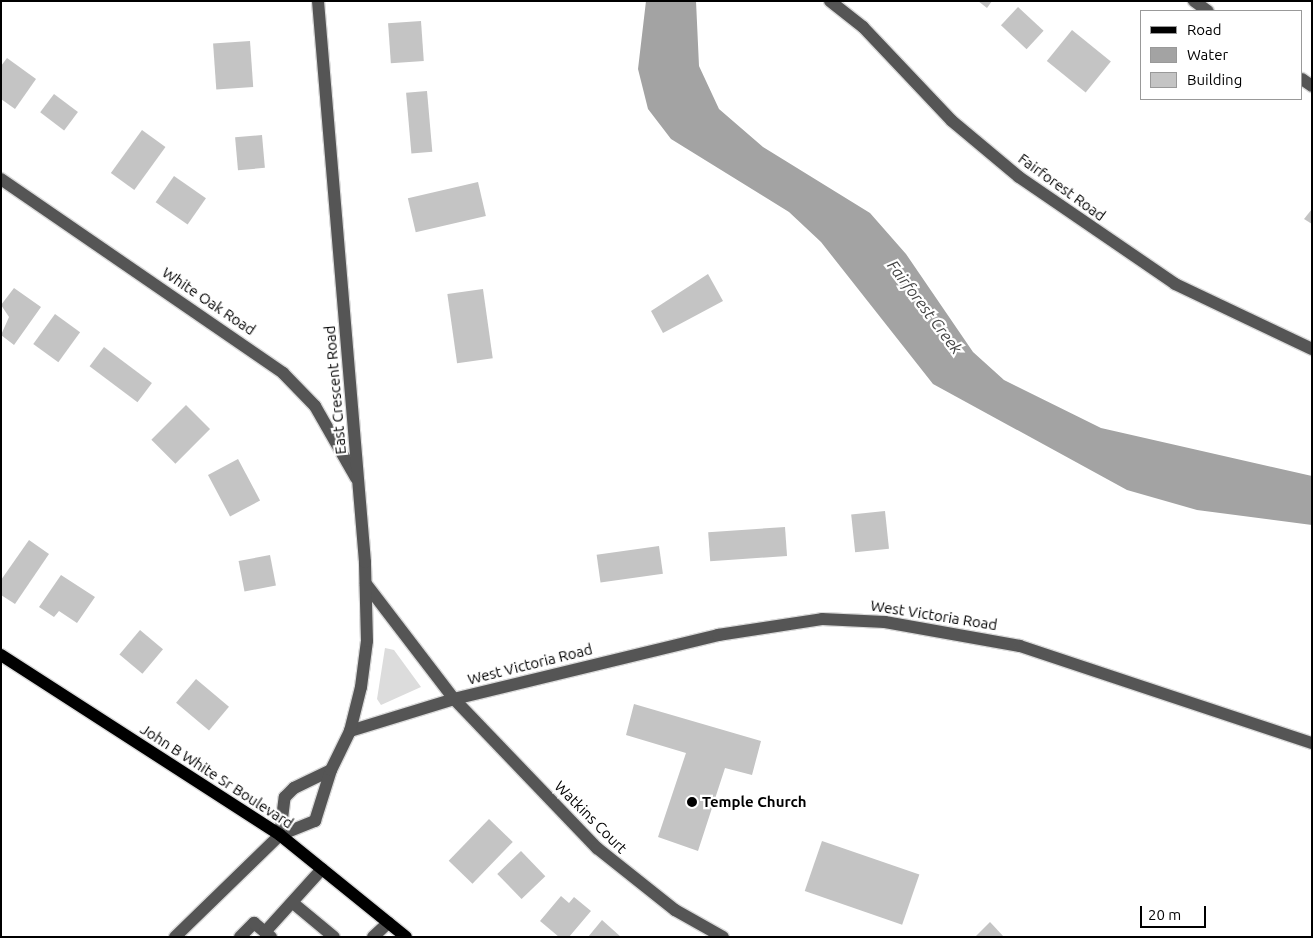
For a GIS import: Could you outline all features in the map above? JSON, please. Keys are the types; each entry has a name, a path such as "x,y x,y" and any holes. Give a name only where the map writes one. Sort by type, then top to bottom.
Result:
{"main road":[{"name":"John B White Sr Boulevard","path":"1,655 280,835 406,937"}],"street":[{"name":"East Crescent Road","path":"280,835 315,821 331,770 350,732 367,641 366,584 360,487 318,1"},
{"name":"Fairforest Road","path":"830,1 862,27 952,120 1019,177 1175,284 1312,349"},
{"path":"1194,1 1207,10"},
{"name":"White Oak Road","path":"1,179 283,372 315,406 340,445 360,487"},
{"name":"West Victoria Road","path":"366,584 454,699"},
{"name":"West Victoria Road","path":"350,732 454,699 773,624 822,619 885,622 1020,646 1312,743"},
{"name":"Watkins Court","path":"454,699 597,848 675,910 723,937"},
{"path":"175,937 280,835 285,798 294,788 331,770"},
{"path":"240,937 254,923 268,934 322,869"},
{"path":"293,903 334,937"},
{"path":"373,937 388,923"}],"shaded area":[{"path":"385,648 394,650 421,687 381,705 377,699"}],"water":[{"name":"Fairforest Creek","path":"646,1 696,1 699,66 719,109 763,147 870,213 906,254 973,352 1004,380 1101,428 1312,476 1312,525 1197,510 1127,490 933,384 821,242 789,212 671,139 648,109 638,69"}],"building":[{"path":"978,1 992,1 987,8"},
{"path":"1018,7 1044,31 1027,49 1001,25"},
{"path":"421,21 424,61 391,63 388,23"},
{"path":"1072,30 1111,61 1086,93 1047,61"},
{"path":"250,41 253,87 216,89 213,44"},
{"path":"7,58 36,79 15,109 1,99 1,66"},
{"path":"427,91 432,152 411,154 406,93"},
{"path":"54,94 78,112 64,130 40,112"},
{"path":"142,130 165,147 134,190 111,173"},
{"path":"262,135 265,168 238,170 235,137"},
{"path":"174,176 206,198 188,225 156,202"},
{"path":"478,182 486,216 416,232 408,198"},
{"path":"1312,209 1312,224 1304,219"},
{"path":"708,274 723,301 663,333 651,311"},
{"path":"14,288 41,307 14,345 1,335 9,317 1,305"},
{"path":"483,289 493,358 457,363 447,294"},
{"path":"55,314 80,332 58,362 33,344"},
{"path":"104,347 152,383 137,402 90,366"},
{"path":"186,405 210,429 175,464 151,440"},
{"path":"238,459 260,500 230,516 208,475"},
{"path":"885,511 889,549 855,552 851,515"},
{"path":"785,527 787,556 710,561 708,532"},
{"path":"29,540 49,554 15,604 1,595 1,580"},
{"path":"659,546 663,574 601,582 597,555"},
{"path":"270,555 276,585 245,592 239,561"},
{"path":"61,575 95,597 77,623 59,611 54,617 39,607"},
{"path":"140,630 163,649 142,674 119,655"},
{"path":"196,679 229,707 209,730 176,703"},
{"path":"634,704 761,741 752,775 725,768 698,851 658,837 686,753 626,735"},
{"path":"489,819 513,842 472,884 449,861"},
{"path":"822,841 919,875 902,925 805,891"},
{"path":"521,851 545,876 522,899 497,874"},
{"path":"561,896 569,903 574,897 591,911 569,937 559,937 540,921"},
{"path":"602,920 621,937 588,937"},
{"path":"990,922 1004,937 975,937"}],"place":[{"name":"Temple Church","path":"692,802"}]}
